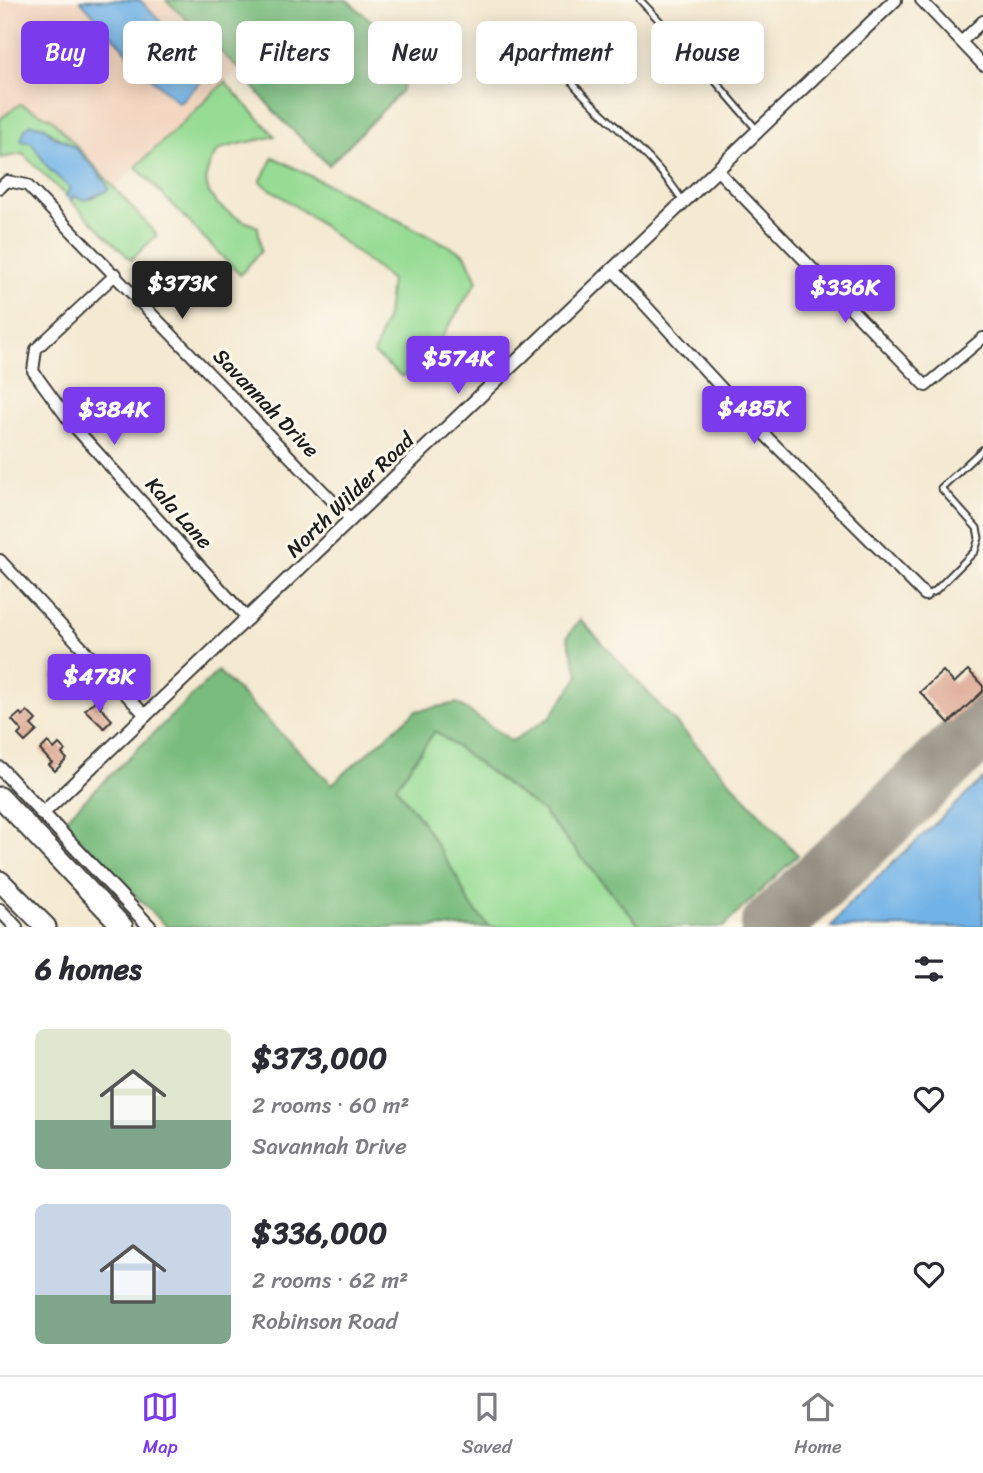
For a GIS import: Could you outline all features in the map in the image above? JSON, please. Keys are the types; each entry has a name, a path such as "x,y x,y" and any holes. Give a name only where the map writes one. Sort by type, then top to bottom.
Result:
{"highway":[{"path":"0,797 123,927"},
{"path":"0,881 46,927"}],"street":[{"name":"North Wilder Road","path":"42,814 895,0"},
{"path":"921,0 983,65"},
{"path":"961,42 983,21"},
{"path":"717,170 926,386 983,338"},
{"name":"Savannah Drive","path":"0,188 7,181 27,185 116,274 351,520"},
{"path":"612,268 761,431 925,595"},
{"name":"Kala Lane","path":"116,274 36,349 33,371 70,422 248,619"},
{"path":"0,560 146,716"},
{"path":"0,768 150,927"},
{"path":"0,910 16,927"}],"lane":[{"path":"640,0 705,69 758,131"},
{"path":"574,84 641,149 683,202"},
{"path":"925,595 934,592 975,551 979,538 977,528 941,488 983,449"}],"shaded area":[{"path":"0,0 80,0 99,21 21,21 21,84 109,84 109,32 123,47 123,84 158,84 179,103 199,84 222,84 222,53 236,66 236,72 115,187 52,119 0,119"},
{"path":"140,0 166,0 188,21 160,21"}],"green space":[{"path":"166,0 347,0 372,21 368,21 368,84 404,84 401,92 329,165 277,115 251,84 354,84 354,21 236,21 236,66 222,53 222,21 188,21"},
{"path":"225,82 275,136 221,149 214,156 207,172 206,183 214,200 239,219 258,227 261,251 240,275 136,167"},
{"path":"20,104 52,119 157,235 131,260 71,201 73,196 88,199 109,189 91,164 68,142 45,127 25,142 32,142 41,157 70,188 66,196 23,154 0,158 0,119"},
{"path":"273,157 465,254 477,281 428,359 402,377 374,354 387,316 391,280 314,219 260,182"},
{"path":"580,619 798,855 723,927 641,927 543,812 435,731 396,787 421,820 456,876 469,903 489,927 167,927 62,822 218,671 332,784 416,711 457,703 512,741 550,717 579,676 567,637"},
{"path":"435,731 543,812 641,927 489,927 469,903 456,876 421,820 396,787"}],"water":[{"path":"80,0 140,0 160,21 123,21 123,47 109,32 109,21 99,21"},
{"path":"158,84 199,84 179,103"},
{"path":"31,124 45,127 54,138 61,139 77,150 93,166 109,189 85,200 73,196 71,201 66,196 70,188 49,169 32,143 21,140 25,129"},
{"path":"983,779 983,927 831,927 848,905"}],"building":[{"path":"63,667 82,687 74,695 64,685 59,690 52,683 54,680 51,677"},
{"path":"968,670 983,686 983,691 949,723 920,692 943,671 954,683"},
{"path":"97,699 102,704 100,707 112,720 104,728 85,710"},
{"path":"27,711 36,720 31,725 37,731 25,742 18,735 22,731 12,720 20,713 23,716"},
{"path":"48,742 54,749 59,744 65,750 62,754 67,759 55,771 49,765 52,763 40,750"}],"runway":[{"path":"771,927 983,726"}]}
